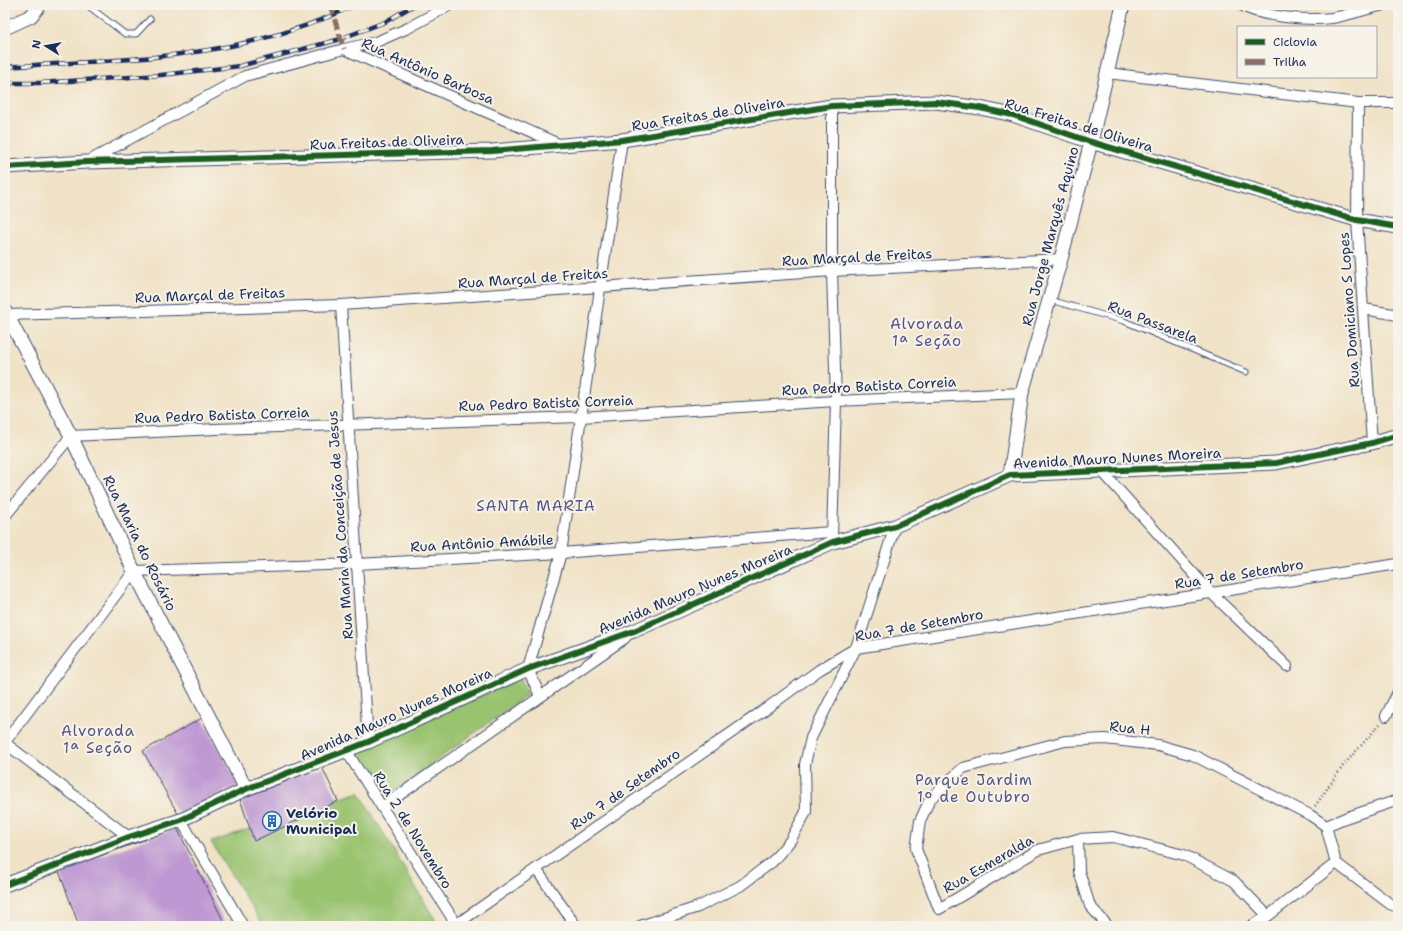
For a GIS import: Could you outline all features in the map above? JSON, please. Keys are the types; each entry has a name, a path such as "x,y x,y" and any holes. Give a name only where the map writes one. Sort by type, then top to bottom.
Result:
{"street":[{"path":"5,28 32,16 40,5"},
{"path":"344,48 376,42 408,28 450,5"},
{"name":"Rua Jorge Marquês Aquino","path":"1010,475 1022,393 1061,259 1091,142 1123,5"},
{"path":"1241,5 1265,13 1302,18 1332,18 1384,5"},
{"name":"Rua Antônio Barbosa","path":"86,162 245,76 344,48 562,146"},
{"path":"1107,73 1358,104 1398,103"},
{"name":"Rua Freitas de Oliveira","path":"5,167 86,162 492,152 622,140 832,106 936,102 962,105 1013,116 1091,142 1357,220 1398,227"},
{"name":"Rua Domiciano S Lopes","path":"1358,104 1357,220 1372,442"},
{"path":"832,106 832,271 836,401 832,537"},
{"path":"540,696 528,669 561,553 622,140"},
{"name":"Rua Marçal de Freitas","path":"6,313 341,305 832,271 1061,259"},
{"name":"Rua Maria da Conceição de Jesus","path":"341,305 347,424 368,742"},
{"path":"1364,309 1398,315"},
{"name":"Rua Maria do Rosário","path":"6,313 71,436 134,571 246,789"},
{"name":"Rua Pedro Batista Correia","path":"71,436 347,424 581,417 836,401 1022,393"},
{"name":"Avenida Mauro Nunes Moreira","path":"5,886 129,837 181,820 246,789 346,752 528,669 634,631 832,537 895,526 1010,475 1100,469 1276,463 1398,435"},
{"path":"7,511 71,436"},
{"path":"1100,469 1211,593 1287,666"},
{"path":"640,926 698,907 740,886 772,862 790,841 806,812 805,764 811,738 856,648 895,526"},
{"name":"Rua Antônio Amábile","path":"134,571 357,564 832,537"},
{"name":"Rua 7 de Setembro","path":"455,925 767,708 819,670 856,648 1398,564"},
{"path":"129,837 5,743 134,571"},
{"name":"Avenida Mauro Nunes Moreira","path":"382,806 634,631"},
{"path":"1386,716 1398,692"},
{"name":"Rua H","path":"939,909 916,849 920,821 930,799 963,768 1065,741 1105,739 1158,745 1193,755 1310,815 1326,826"},
{"name":"Rua 2 de Novembro","path":"346,752 382,806 455,925"},
{"path":"1398,800 1326,826 1336,863 1390,904 1398,907"},
{"path":"181,820 241,926"},
{"name":"Rua Esmeralda","path":"939,909 1038,850 1078,839 1113,837 1184,856 1234,880 1268,916"},
{"path":"1078,839 1079,871 1090,906 1108,926"},
{"path":"1251,926 1268,916 1336,863"},
{"path":"536,869 576,926"}],"lane":[{"path":"87,5 125,34 136,34 150,19"},
{"name":"Rua Passarela","path":"1050,300 1124,321 1246,372"}],"path":[{"path":"1310,815 1343,766 1386,716"}],"green space":[{"path":"521,678 527,695 382,800 353,754"},
{"path":"359,792 437,923 432,926 263,926 211,842"}],"building":[{"path":"202,718 239,785 178,814 143,751"},
{"name":"Velório Municipal","path":"322,767 338,801 254,841 240,799"},
{"path":"177,828 226,926 79,926 59,871"}],"railway":[{"path":"5,67 95,62 183,54 227,47 270,37 313,23 355,5"},
{"path":"5,83 39,83 161,75 240,66 337,40 385,22 414,5"}],"marked path":[{"path":"330,5 344,49"}],"cycle path":[{"path":"5,167 87,162 492,151 622,140 832,106 936,102 980,108 1013,115 1091,142 1357,220 1398,227"},
{"path":"5,885 129,837 181,820 246,789 368,742 528,669 634,631 833,542 895,526 1010,475 1276,463 1372,443 1398,435"}],"place":[{"name":"Velório Municipal","path":"272,821"}],"district":[{"name":"Alvorada 1ª Seção","path":"927,332"},
{"name":"SANTA MARIA","path":"536,506"},
{"name":"Alvorada 1ª Seção","path":"98,740"},
{"name":"Parque Jardim 1º de Outubro","path":"974,788"}]}
